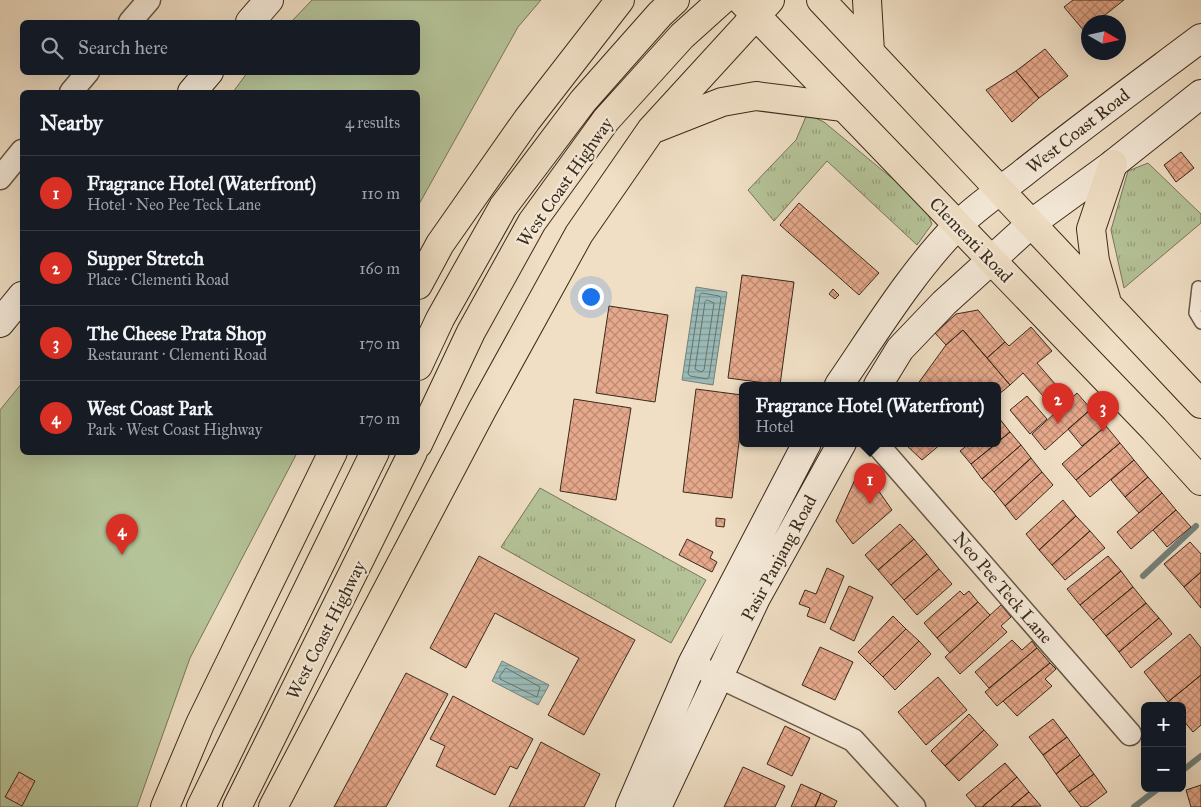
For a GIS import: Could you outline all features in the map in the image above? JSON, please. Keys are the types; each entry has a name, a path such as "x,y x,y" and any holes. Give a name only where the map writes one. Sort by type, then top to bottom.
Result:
{"main road":[{"path":"252,20 269,0"},
{"name":"West Coast Highway","path":"420,440 471,332 532,222 606,120 682,36 722,0"},
{"path":"821,0 1201,404"},
{"path":"867,0 870,52"},
{"path":"273,807 482,410 579,234 651,130 755,5"},
{"name":"Clementi Road","path":"755,5 843,107 1201,480"},
{"path":"420,281 440,244 476,192 612,6"},
{"name":"West Coast Highway","path":"420,362 440,319 503,207 583,101 668,7"},
{"name":"West Coast Road","path":"957,226 1000,189 1201,38"},
{"path":"194,90 206,75"},
{"path":"844,382 876,361 900,349 938,310 1032,223 1113,164 1201,94"},
{"path":"651,130 722,102 756,96 843,107"},
{"path":"1107,303 1095,261 1091,229 1113,164"},
{"path":"876,361 914,277 957,226"},
{"path":"0,323 20,298"},
{"name":"Pasir Panjang Road","path":"630,807 692,664 804,447"},
{"name":"Pasir Panjang Road","path":"657,807 756,598 840,447"},
{"path":"164,807 200,724 332,455"},
{"name":"West Coast Highway","path":"201,807 374,455"},
{"name":"West Coast Highway","path":"237,807 412,455"}],"street":[{"path":"132,20 149,0"},
{"path":"74,90 86,75"},
{"path":"0,178 20,153"},
{"name":"Neo Pee Teck Lane","path":"879,447 1130,734"},
{"path":"692,664 853,740 914,807"}],"lane":[{"path":"1198,287 1195,313 1201,323"}],"green space":[{"path":"312,0 541,0 518,27 420,202 420,90 234,90 246,75 420,75 420,20 293,20"},
{"path":"807,114 824,122 917,199 928,214 932,224 917,245 827,161 774,221 748,190 796,140"},
{"path":"1148,163 1201,214 1201,223 1124,288 1111,230 1128,171"},
{"path":"20,385 20,455 296,455 190,658 137,807 0,807 0,410"},
{"path":"540,488 706,580 671,643 501,547"}],"water":[{"path":"696,287 727,292 713,385 682,380"},
{"path":"502,661 549,685 538,705 492,681"}],"building":[{"path":"1073,0 1124,0 1105,15 1081,15 1081,27 1064,7"},
{"path":"1045,49 1068,76 1039,98 1016,71"},
{"path":"1016,71 1039,98 1012,122 986,90"},
{"path":"1181,152 1194,168 1176,182 1164,165"},
{"path":"799,203 879,273 859,295 780,225"},
{"path":"742,275 794,282 780,382 758,382 728,378"},
{"path":"833,289 839,295 835,299 829,294"},
{"path":"609,306 668,315 655,402 596,393"},
{"path":"978,310 1005,342 987,358 963,330 946,345 935,333 956,314"},
{"path":"1031,327 1052,351 1037,363 1056,385 1043,396 1023,373 1010,385 987,358 1005,342 1009,346"},
{"path":"963,330 1010,385 1001,392 1001,382 919,382 946,345"},
{"path":"696,389 739,395 739,443 732,498 683,492"},
{"path":"1077,393 1091,409 1045,450 1032,434"},
{"path":"1027,396 1047,419 1030,434 1010,410"},
{"path":"574,399 631,408 616,500 560,491"},
{"path":"1091,409 1106,426 1082,446 1068,429"},
{"path":"1001,421 1010,432 1001,440"},
{"path":"1106,426 1120,443 1076,480 1062,464"},
{"path":"1010,432 1021,445 982,479 971,464 992,447 1001,447 1001,439"},
{"path":"1120,443 1134,460 1090,497 1076,480"},
{"path":"1021,445 1031,458 994,492 982,479"},
{"path":"908,447 937,447 922,460"},
{"path":"965,447 992,447 971,464 960,451"},
{"path":"1031,458 1042,472 1005,506 994,492"},
{"path":"1134,460 1148,477 1125,497 1111,480"},
{"path":"1042,472 1053,485 1016,520 1005,506"},
{"path":"857,475 869,477 892,510 853,544 836,521"},
{"path":"1148,477 1162,493 1139,513 1125,497"},
{"path":"1162,493 1176,510 1131,549 1117,532"},
{"path":"1063,500 1076,516 1039,550 1026,534"},
{"path":"1176,510 1191,527 1167,547 1153,530"},
{"path":"1076,516 1090,531 1052,565 1039,550"},
{"path":"716,518 725,519 724,527 716,526"},
{"path":"900,524 914,539 878,570 865,555"},
{"path":"1090,531 1105,548 1065,580 1052,565"},
{"path":"687,539 713,552 710,558 717,562 712,572 679,555"},
{"path":"914,539 927,554 891,585 878,570"},
{"path":"1190,542 1201,554 1201,572 1184,587 1164,564"},
{"path":"927,554 939,569 904,600 891,585"},
{"path":"479,556 635,640 584,735 548,715 579,658 495,613 466,668 430,648"},
{"path":"1108,556 1121,571 1080,605 1067,589"},
{"path":"827,568 844,576 825,623 807,616 810,608 799,604 805,590 816,594"},
{"path":"939,569 952,584 917,615 904,600"},
{"path":"1121,571 1133,587 1093,620 1080,605"},
{"path":"1201,572 1201,608 1184,587"},
{"path":"849,586 873,597 854,641 830,629"},
{"path":"1133,587 1146,603 1106,636 1093,620"},
{"path":"960,591 964,595 969,591 978,602 937,638 924,623"},
{"path":"978,602 990,615 950,653 937,638"},
{"path":"1146,603 1159,618 1119,652 1106,636"},
{"path":"1001,605 1011,617 1001,626 1007,632 960,674 945,657"},
{"path":"893,616 906,629 870,664 858,652"},
{"path":"1159,618 1172,634 1131,668 1119,652"},
{"path":"906,629 919,641 883,677 870,664"},
{"path":"1190,634 1201,648 1201,675 1168,702 1144,672"},
{"path":"1012,640 1022,650 1032,641 1037,648 989,688 975,672"},
{"path":"919,641 931,654 895,690 883,677"},
{"path":"820,647 853,662 835,700 802,685"},
{"path":"1037,648 1050,663 997,706 985,692"},
{"path":"1050,663 1056,669 1045,679 1052,686 1017,716 1003,701"},
{"path":"406,673 448,694 386,807 334,807"},
{"path":"1201,675 1201,725 1193,732 1186,724 1186,702 1168,702"},
{"path":"938,677 967,710 926,745 898,712"},
{"path":"453,696 533,739 517,769 510,766 495,795 436,766 445,746 430,739"},
{"path":"969,714 984,730 945,766 931,751"},
{"path":"1053,719 1067,737 1043,755 1029,737"},
{"path":"785,726 810,738 792,776 767,764"},
{"path":"984,730 998,745 959,781 945,766"},
{"path":"1067,737 1080,755 1056,774 1043,755"},
{"path":"541,742 600,774 584,807 509,807"},
{"path":"1080,755 1094,774 1069,792 1056,774"},
{"path":"1005,763 1017,777 982,807 976,807 966,795"},
{"path":"743,767 785,786 775,807 724,807"},
{"path":"19,772 35,781 22,806 5,797"},
{"path":"1094,774 1107,792 1087,807 1081,807 1069,792"},
{"path":"1017,777 1029,792 1011,807 982,807"},
{"path":"801,784 821,793 815,807 791,807"},
{"path":"1201,785 1201,807 1191,807 1186,790"},
{"path":"1029,792 1041,806 1011,807"},
{"path":"821,793 837,801 834,807 815,807"}],"waterway":[{"path":"1143,576 1196,526"},
{"path":"1186,768 1201,756"},
{"path":"1134,807 1154,792"}],"place":[{"name":"Supper Stretch","path":"1058,424"},
{"name":"The Cheese Prata Shop","path":"1103,432"},
{"name":"Fragrance Hotel (Waterfront)","path":"870,504"},
{"name":"West Coast Park","path":"122,555"}]}
